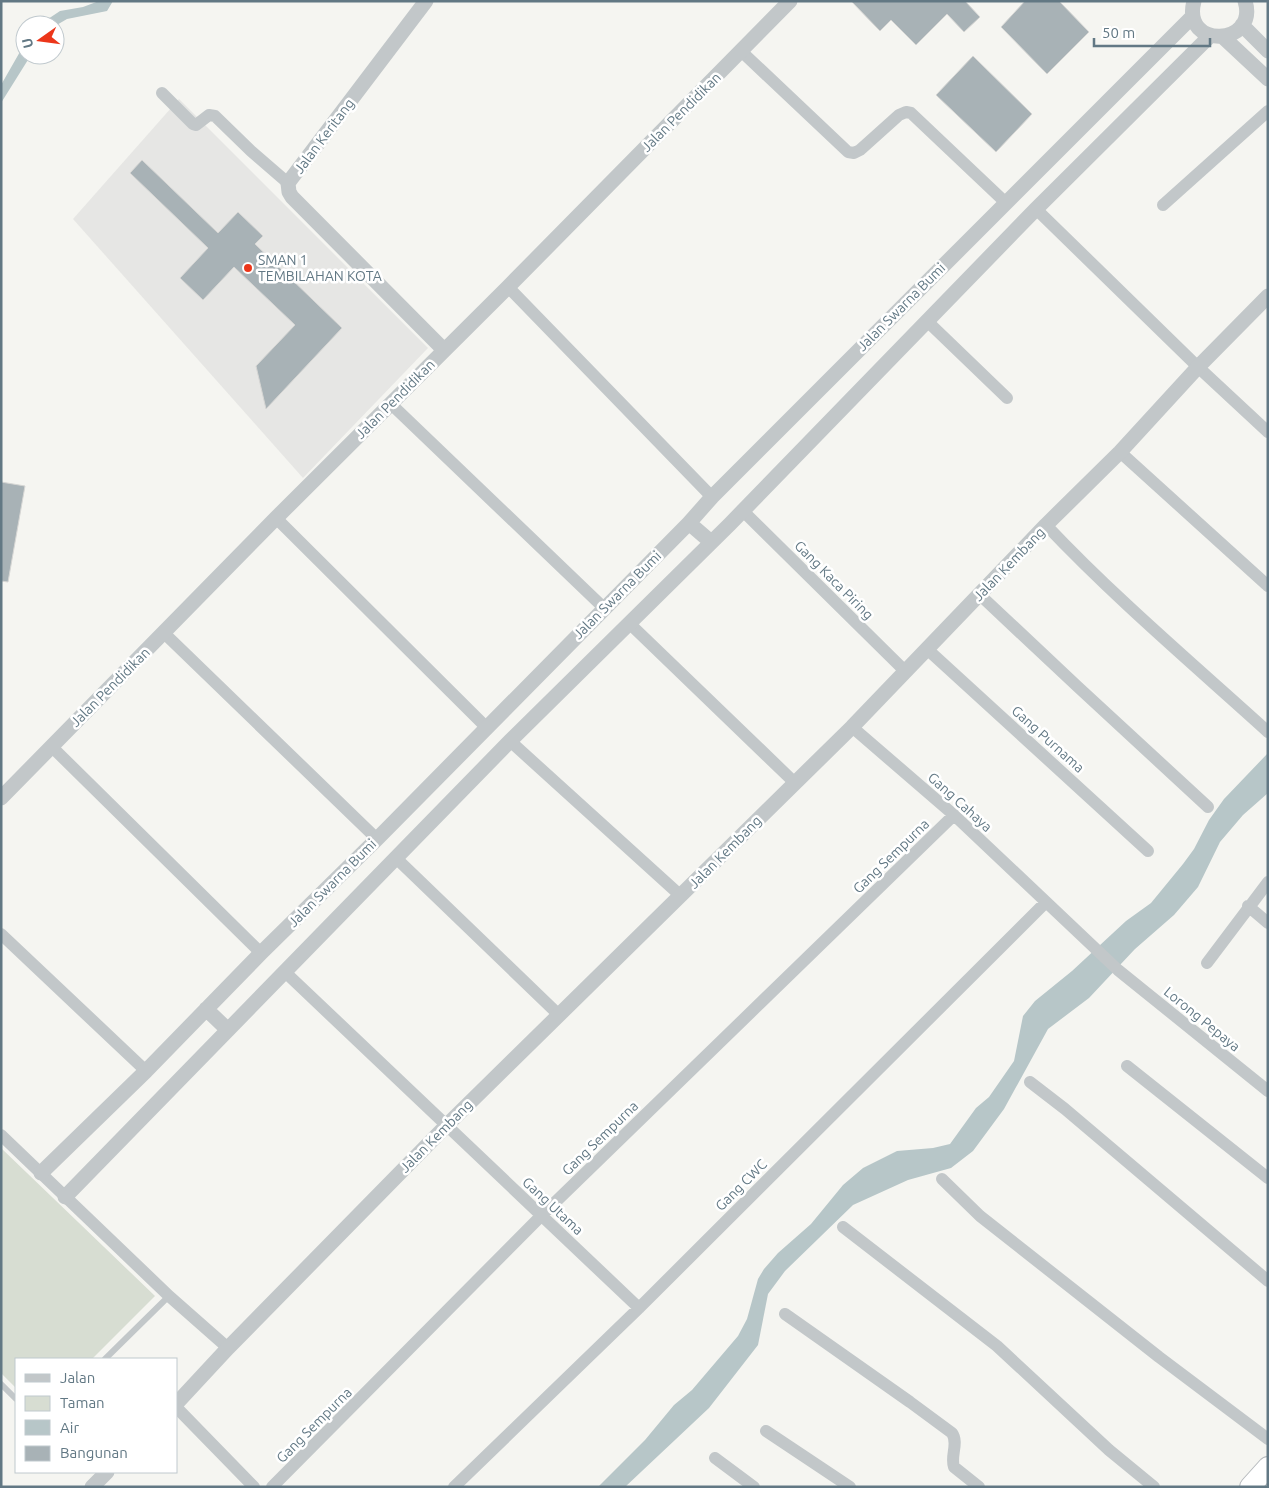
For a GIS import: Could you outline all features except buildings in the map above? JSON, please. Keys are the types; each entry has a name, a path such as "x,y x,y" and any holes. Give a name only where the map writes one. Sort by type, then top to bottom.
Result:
{"highway":[{"path":"1250,1487 1268,1467"}],"street":[{"name":"Jalan Keritang","path":"426,1 288,183 289,192 292,197 444,350"},
{"name":"Jalan Pendidikan","path":"1,798 276,518 508,287 790,1"},
{"path":"1245,1 1246,12 1242,26 1268,51"},
{"path":"1193,6 1199,28 1216,37 1268,79"},
{"name":"Jalan Swarna Bumi","path":"41,1173 146,1072 261,953 466,750 712,497 1005,202 1193,6"},
{"name":"Jalan Swarna Bumi","path":"65,1197 484,768 711,542 1036,209 1216,37 1237,31 1242,26"},
{"path":"741,51 848,152 854,153 860,150 899,115 906,112 910,113 1005,202"},
{"path":"162,93 193,124 196,125 209,115 215,116 288,183"},
{"path":"1163,205 1268,111"},
{"path":"1036,209 1198,367 1268,432"},
{"path":"508,287 712,497"},
{"name":"Jalan Kembang","path":"178,1403 228,1348 446,1126 852,726 1046,525 1120,452 1198,367 1266,302"},
{"path":"927,321 1007,398"},
{"path":"391,404 604,608"},
{"path":"1120,452 1268,586"},
{"name":"Gang Kaca Piring","path":"742,510 905,671"},
{"path":"276,518 487,728"},
{"path":"689,522 711,542"},
{"path":"1046,525 1148,623 1268,732"},
{"path":"980,595 1208,807"},
{"path":"629,623 795,782"},
{"path":"164,633 377,839"},
{"name":"Gang Purnama","path":"927,649 1148,851"},
{"name":"Gang Cahaya","path":"852,726 954,815 1096,949"},
{"path":"510,742 681,896"},
{"path":"51,746 261,953"},
{"path":"466,750 484,768"},
{"name":"Gang Sempurna","path":"272,1487 542,1215 954,815"},
{"path":"397,859 558,1014"},
{"path":"1207,963 1248,906 1268,882"},
{"name":"Gang CWC","path":"454,1487 639,1308 1046,902"},
{"path":"1248,906 1268,923"},
{"path":"1,934 146,1072"},
{"name":"Lorong Pepaya","path":"1096,949 1118,970 1268,1090"},
{"name":"Gang Utama","path":"285,972 639,1308"},
{"path":"206,1009 228,1030"},
{"path":"1127,1066 1268,1178"},
{"path":"1030,1082 1268,1281"},
{"path":"1,1135 169,1296 228,1348"},
{"path":"942,1179 987,1222 1159,1358 1268,1440"},
{"path":"843,1227 997,1346 1109,1450 1154,1487"},
{"path":"785,1314 952,1433 955,1440 952,1458 954,1467 979,1487"},
{"path":"178,1407 254,1487"},
{"path":"766,1431 850,1487"},
{"path":"715,1458 754,1487"},
{"path":"92,1487 106,1473"}],"lane":[{"path":"106,1358 169,1296"},
{"path":"1,1384 15,1398"}],"shaded area":[{"path":"179,99 428,348 303,478 73,219"}],"green space":[{"path":"1,1148 155,1296 93,1358 15,1358 15,1387 1,1373"}],"water":[{"path":"99,1 113,1 107,11 65,20 65,15 54,15 60,11 83,7"},
{"path":"15,60 15,65 25,65 1,103 1,85"},
{"path":"1268,753 1268,793 1243,815 1220,842 1198,887 1174,915 1135,949 1089,998 1048,1029 1004,1109 973,1151 951,1168 908,1180 853,1205 785,1271 768,1294 758,1345 709,1408 625,1487 598,1487 645,1440 674,1405 692,1390 738,1336 747,1319 758,1279 764,1269 778,1253 811,1224 843,1185 863,1168 897,1151 933,1148 950,1144 976,1108 989,1097 1014,1061 1023,1016 1035,1001 1072,971 1126,921 1151,903 1194,849 1209,820 1224,799"}],"place":[{"name":"SMAN 1 TEMBILAHAN KOTA","path":"248,268"}]}
